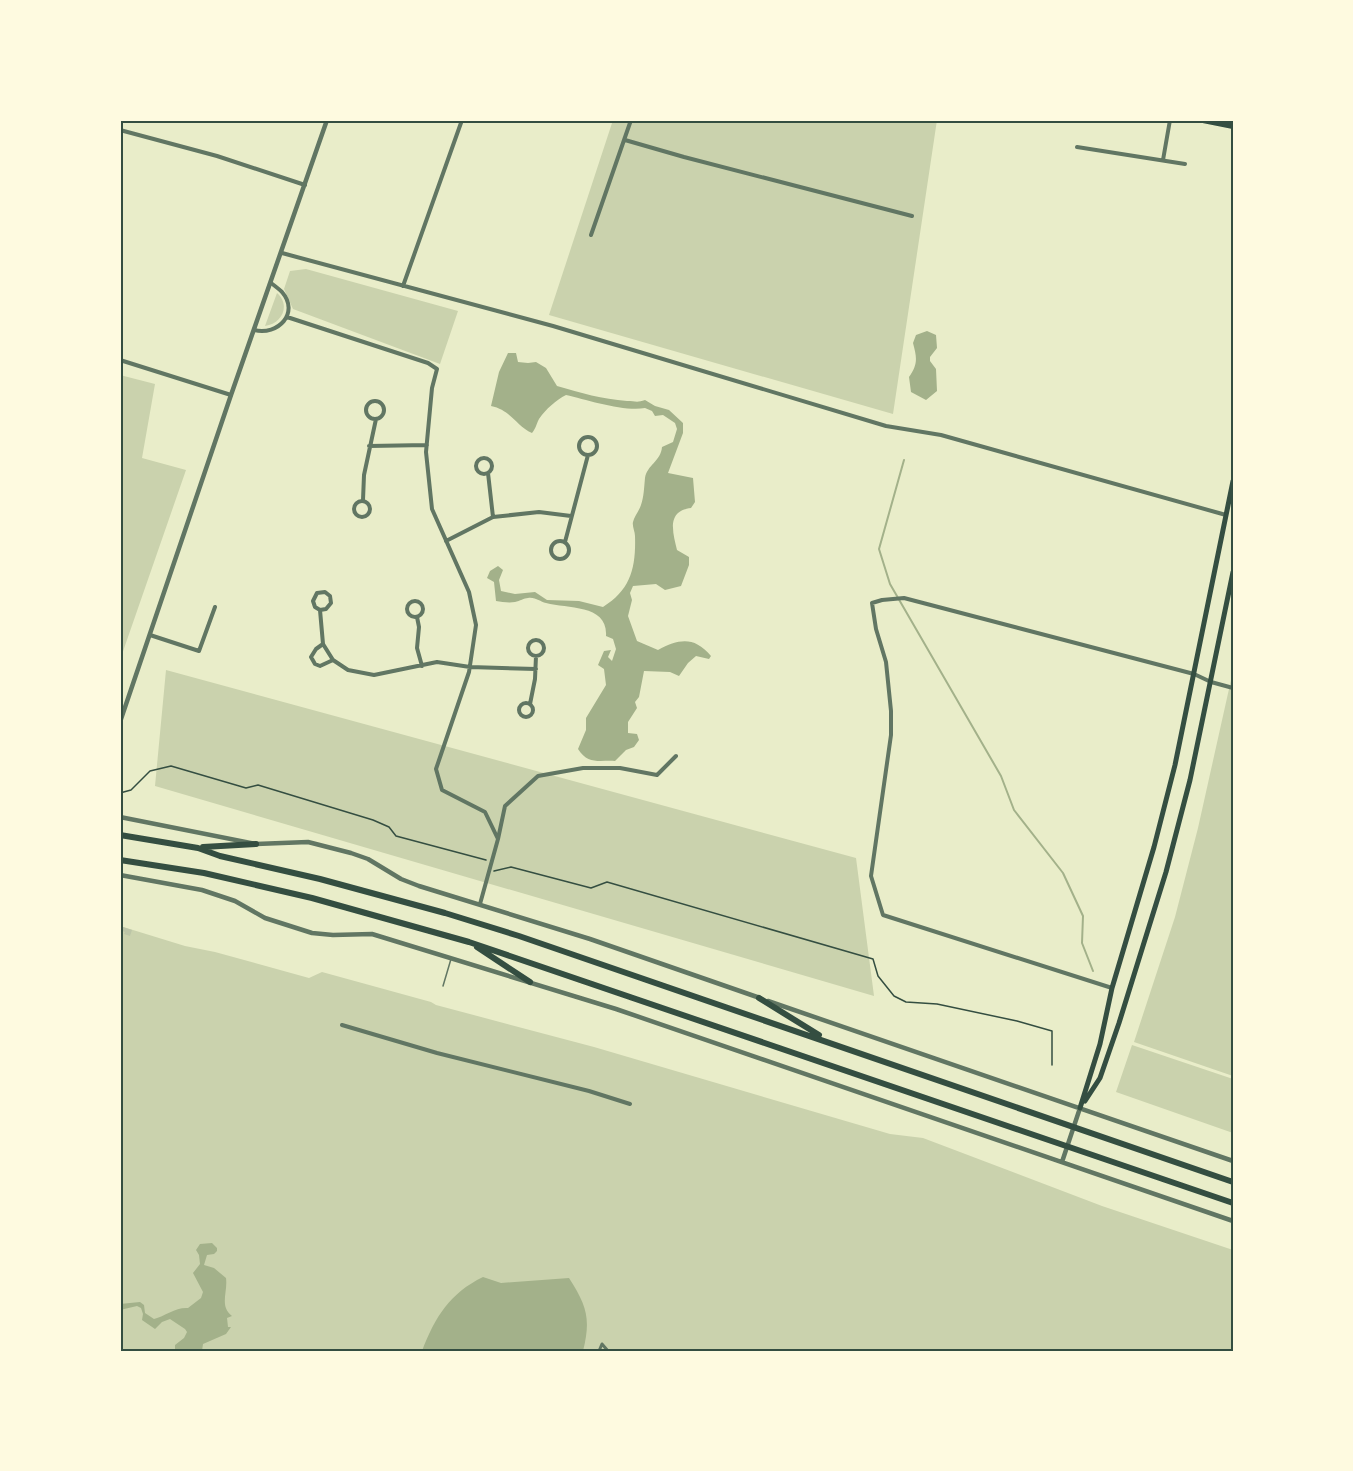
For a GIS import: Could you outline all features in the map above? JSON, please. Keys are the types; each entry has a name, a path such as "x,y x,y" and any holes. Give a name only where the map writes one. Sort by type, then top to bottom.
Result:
{"main road":[{"path":"1203,120 1233,126"},
{"path":"1080,1108 1100,1044 1112,988 1154,847 1175,765 1233,481"},
{"path":"1080,1108 1100,1078 1162,883 1190,780 1233,572"},
{"path":"120,835 198,848 220,856 320,879 519,936 1233,1182"},
{"path":"198,848 256,844"},
{"path":"120,860 204,873 301,895 469,942 1233,1203"},
{"path":"469,942 530,982"},
{"path":"759,998 830,1042"}],"street":[{"path":"120,722 327,120"},
{"path":"403,286 462,120"},
{"path":"591,235 631,120"},
{"path":"1162,160 1170,120"},
{"path":"120,130 217,156 305,185"},
{"path":"625,140 912,216"},
{"path":"1077,147 1185,164"},
{"path":"282,253 553,326 886,426 941,435 1226,514"},
{"path":"254,330 264,332 270,330 282,324 287,317 288,302 282,291 271,283"},
{"path":"287,317 428,363 437,369 432,388 426,452 432,509 469,592 476,625 470,667 436,769 442,790 485,813 498,839"},
{"path":"120,360 231,395"},
{"path":"374,401 381,403 384,410 382,416 376,419 369,417 366,411 367,405 374,401"},
{"path":"363,500 364,475 376,419"},
{"path":"586,436 595,440 597,446 594,453 588,455 582,453 578,448 580,440 586,436"},
{"path":"369,446 427,445"},
{"path":"565,542 557,542 552,547 552,554 555,558 563,559 568,555 569,548 565,542 588,455"},
{"path":"488,473 482,474 477,469 477,461 489,458 492,463 492,469 488,473 493,517"},
{"path":"363,500 369,504 370,511 366,516 359,517 353,511 354,505 363,500"},
{"path":"446,541 493,517 539,512 571,516"},
{"path":"320,610 326,609 331,603 330,596 325,592 317,593 314,597 314,604 320,610 323,644 333,660 348,670 374,675 437,662 470,667 536,669"},
{"path":"1112,988 883,915 871,876 891,735 891,719 886,662 876,629 872,603 904,598 1194,674 1233,688"},
{"path":"413,602 418,602 422,606 422,613 417,617 411,616 407,610 413,602"},
{"path":"150,635 199,651 215,607"},
{"path":"417,617 419,627 417,648 422,666"},
{"path":"536,640 543,643 544,649 536,656 530,653 528,647 536,640"},
{"path":"323,644 311,657 315,664 320,666 333,660"},
{"path":"530,704 536,656"},
{"path":"480,904 506,806 538,776 583,768 620,768 657,775 676,756"},
{"path":"120,817 256,844 308,842 351,853 368,859 401,879 590,939 1233,1161"},
{"path":"120,875 202,890 241,904 265,918 312,933 372,934 530,982 627,1013 1233,1221"},
{"path":"342,1025 437,1053 589,1090 630,1104"},
{"path":"1062,1162 1080,1108"},
{"path":"599,1351 602,1344 608,1351"}],"lane":[{"path":"443,986 452,958"}],"path":[{"path":"120,793 131,790 150,771 171,766 246,788 258,785 373,820 389,827 396,836 492,862 493,871 511,867 591,888 608,882 873,959 878,976 894,996 906,1002 937,1004 1052,1031 1052,1065"}],"shaded area":[{"path":"613,120 937,120 893,414 549,315"},
{"path":"306,269 458,311 440,364 293,309 284,289 290,271"},
{"path":"277,293 283,303 283,313 276,322 265,326"},
{"path":"927,331 936,335 937,348 930,357 930,361 936,369 937,391 926,400 911,392 909,377 915,364 913,343 916,335"},
{"path":"508,353 516,353 518,362 536,362 546,368 557,386 609,399 636,402 645,400 669,410 683,423 683,433 668,473 693,478 695,502 691,508 678,513 673,524 677,550 689,557 689,565 681,586 665,590 656,584 633,586 630,593 632,600 628,616 637,641 658,650 673,643 692,642 711,656 709,659 696,656 679,676 670,672 644,671 639,697 635,702 637,708 628,722 628,733 637,734 639,740 634,747 626,750 615,761 590,760 578,749 586,730 586,718 606,685 604,669 598,665 604,651 611,650 608,657 612,661 616,649 613,639 606,636 601,618 585,610 546,603 533,598 517,602 496,601 494,582 487,578 490,571 498,566 503,570 499,580 501,591 515,594 535,592 547,600 579,601 603,607 612,600 626,585 633,568 635,534 633,522 642,502 646,474 659,456 662,447 673,442 677,429 675,423 663,415 655,416 652,411 645,408 617,407 566,395 545,412 532,433 509,414 491,406 499,372"},
{"path":"120,375 155,384 142,458 186,470 120,660"},
{"path":"166,670 856,858 874,996 155,786"},
{"path":"1233,671 1233,1076 1134,1042 1175,917 1198,828"},
{"path":"120,926 185,946 309,978 322,972 594,1047 890,1134 923,1138 1102,1206 1233,1250 1233,1351 120,1351"},
{"path":"1132,1045 1233,1079 1233,1133 1116,1092"},
{"path":"212,1243 217,1251 207,1255 204,1265 214,1268 226,1278 225,1303 232,1316 227,1318 228,1327 231,1327 226,1334 203,1344 202,1351 175,1351 175,1345 184,1338 187,1332 185,1329 170,1319 162,1322 155,1329 142,1320 141,1308 137,1306 120,1310 120,1304 140,1302 144,1305 145,1313 154,1319 175,1310 188,1308 201,1298 203,1292 193,1273 200,1264 196,1250 200,1244"},
{"path":"483,1277 501,1283 569,1278 586,1313 587,1330 583,1351 422,1351 432,1327 445,1307 471,1283"}],"building":[{"path":"120,926 132,930 130,936 120,930"}],"waterway":[{"path":"904,460 879,549 890,584 1001,776 1014,810 1063,873 1083,916 1082,943 1093,971"}]}
